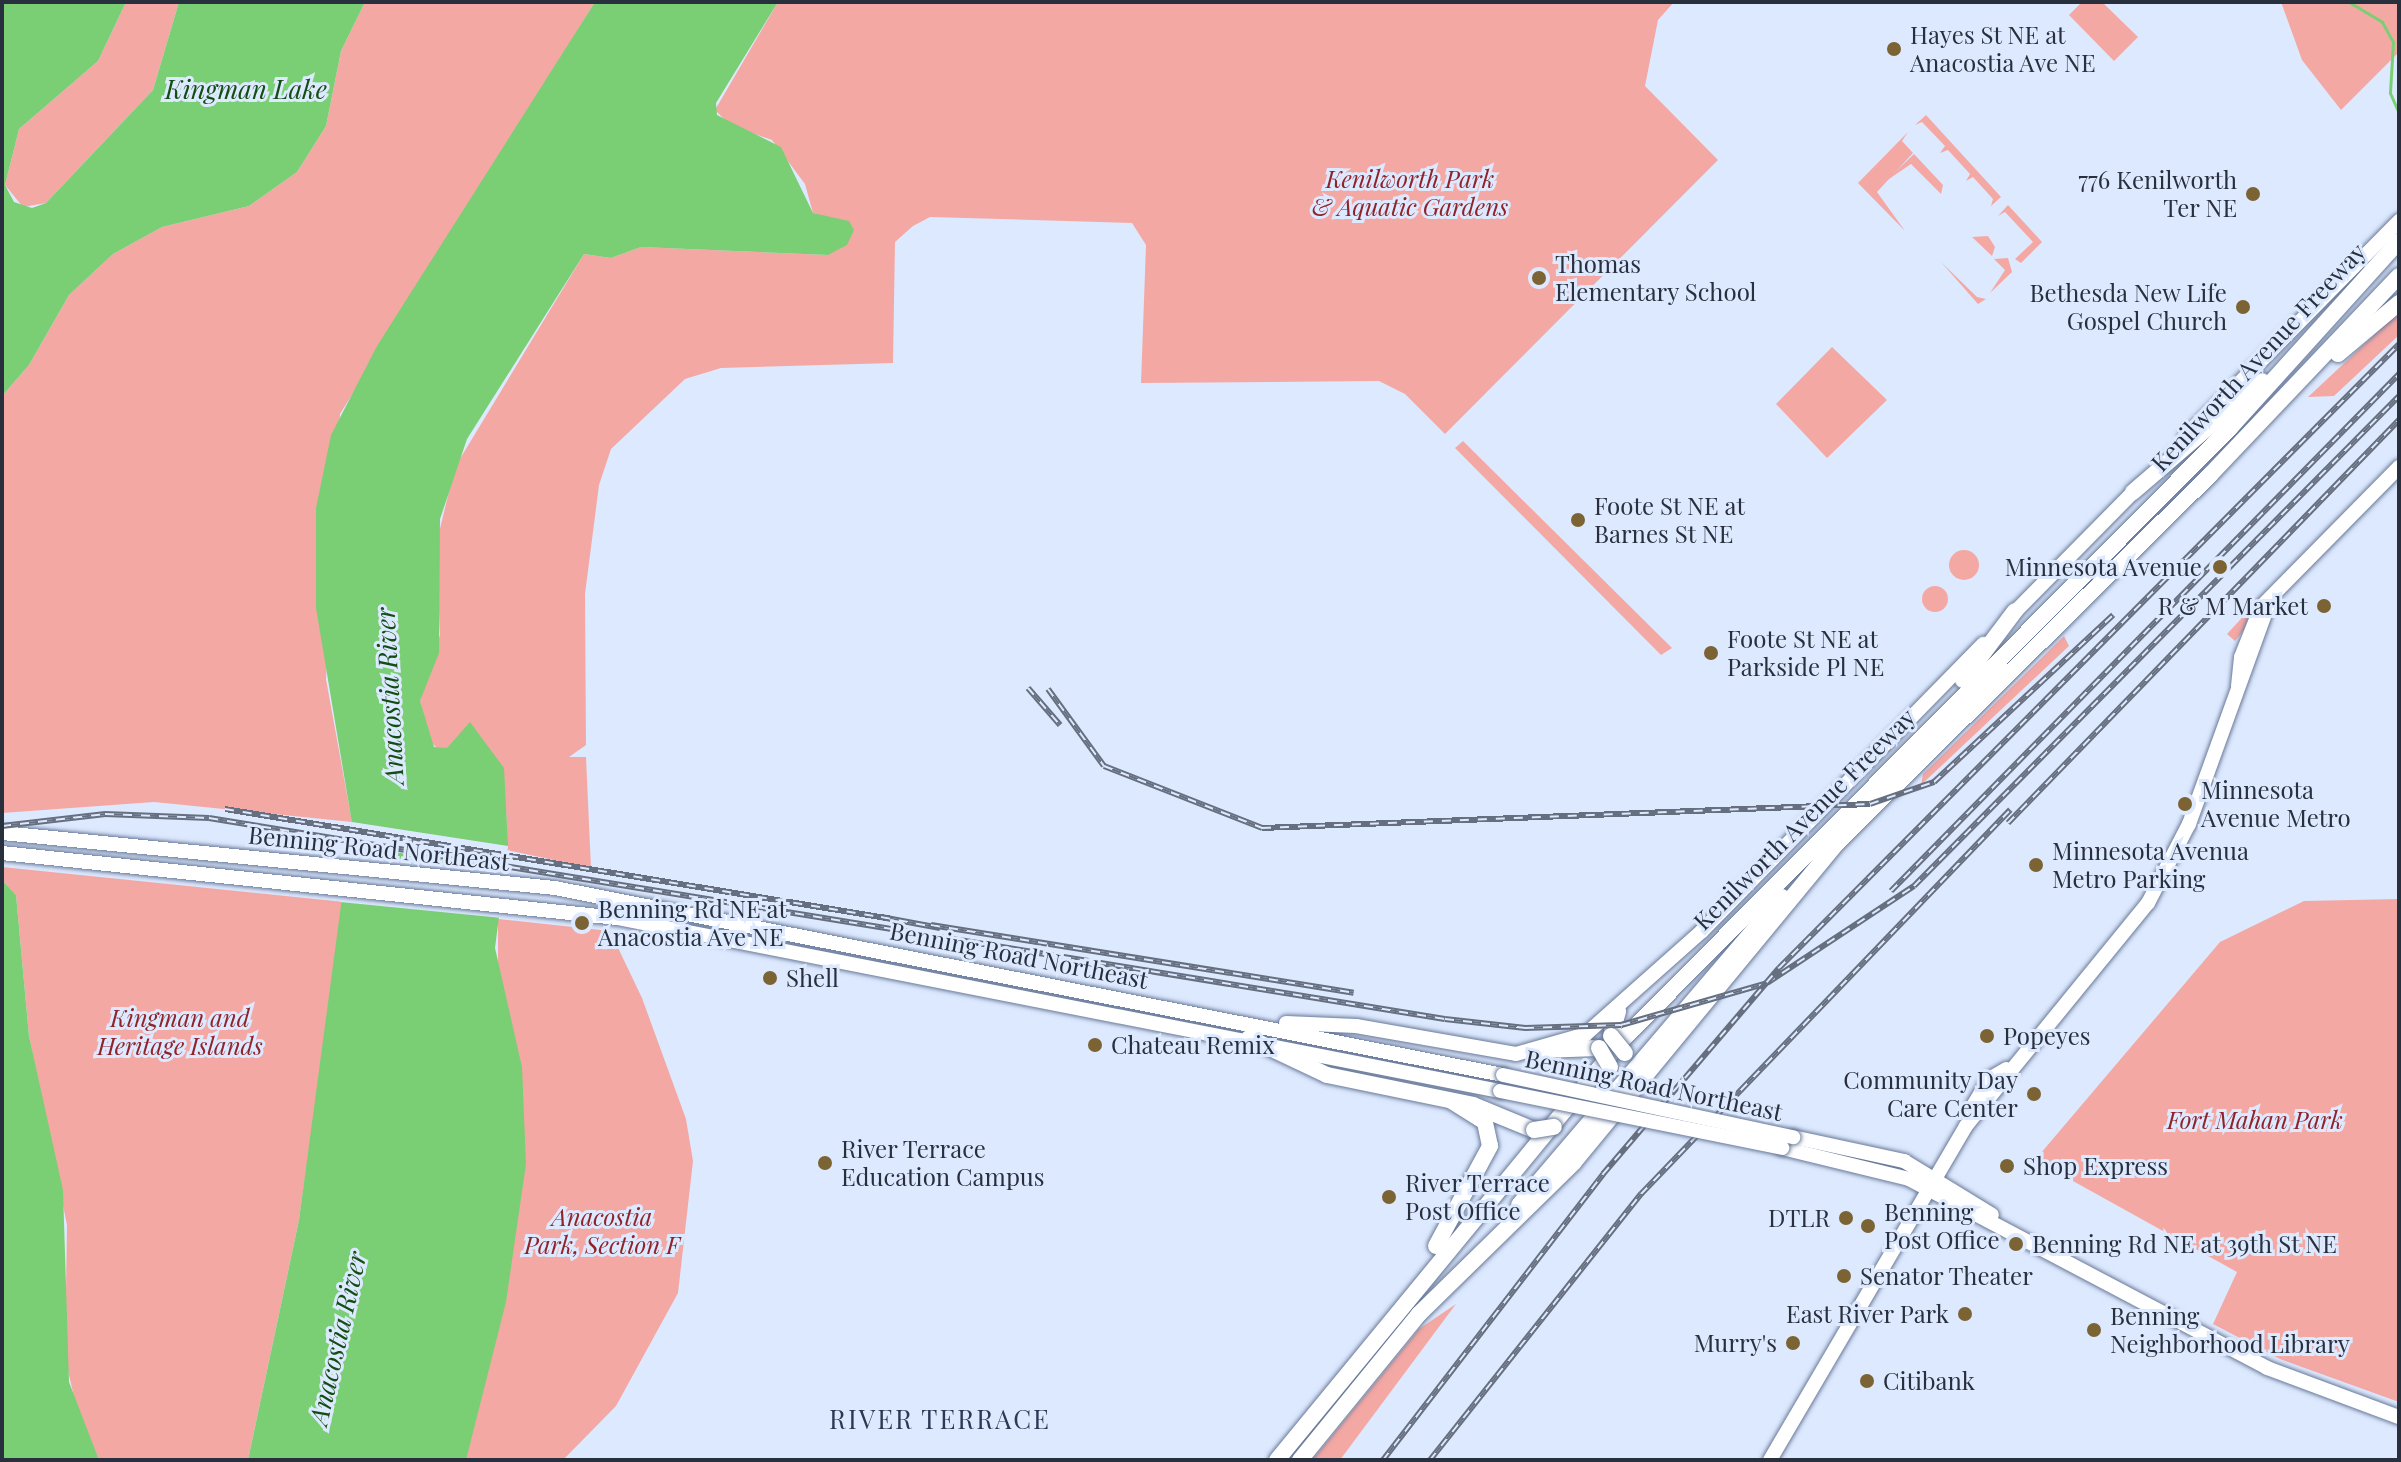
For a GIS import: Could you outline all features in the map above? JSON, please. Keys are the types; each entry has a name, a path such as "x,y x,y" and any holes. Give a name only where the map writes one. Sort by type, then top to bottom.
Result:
{"highway":[{"name":"Kenilworth Avenue Freeway","path":"1277,1460 1363,1351 1625,1037 2306,344 2399,241"},
{"name":"Kenilworth Avenue Freeway","path":"1300,1460 1371,1367 1574,1162 1835,845 2282,402 2399,276"},
{"path":"2282,402 2399,303"},
{"path":"2133,492 2306,344"},
{"path":"1909,745 2015,611"},
{"path":"1470,1265 1646,1051 1835,845"},
{"path":"1604,1100 1610,1067 1605,1042 1618,1011"},
{"path":"1249,1038 1327,1075 1452,1101 1534,1130 1554,1127 1604,1100"},
{"path":"1540,1050 1605,1042 1625,1053 1646,1051"},
{"path":"1363,1351 1445,1234 1488,1153 1485,1122 1452,1101"}],"main road":[{"path":"1241,1021 1356,1026 1488,1052 1540,1050 1586,1034 1618,1011 1796,834 2399,221"},
{"path":"1770,1460 1935,1174 1966,1126 1977,1094 2006,1069 2148,903 2189,824 2238,686 2250,628 2270,600 2399,467"},
{"name":"Benning Road Northeast","path":"2,833 555,888 1503,1075 1787,1143 1886,1170 1928,1188 2001,1224 2267,1368 2399,1417"},
{"name":"Benning Road Northeast","path":"2,853 554,910 1249,1038 1500,1091 1787,1143 1891,1157 1935,1174 2001,1224"}],"green space":[{"path":"126,2 179,2 153,90 46,203 23,207 5,185 19,129 98,61"},
{"path":"365,2 595,2 340,414 326,679 352,822 154,802 2,813 2,396 29,365 69,295 113,254 162,227 249,206 297,172 326,126 341,51"},
{"name":"Kenilworth Park & Aquatic Gardens","path":"778,2 1674,2 1658,20 1645,86 1718,160 1445,434 1405,394 1379,381 1141,383 1146,245 1132,223 930,217 913,226 895,242 893,363 721,368 685,379 611,449 599,485 585,594 586,745 569,757 586,757 591,868 507,850 506,806 429,741 420,701 440,635 436,545 455,467 584,254 611,258 641,247 828,255 844,222 813,213 805,184 772,140 731,126 715,110"},
{"path":"2082,2 2102,2 2138,37 2114,61 2069,15"},
{"path":"2281,2 2399,2 2399,52 2341,110 2302,60"},
{"path":"1926,115 2001,197 1991,206 1993,199 1973,177 1966,181 1970,174 1948,150 1940,153 1945,146 1922,122 1915,125"},
{"path":"1908,132 1902,141 1913,153 1877,192 1905,231 1858,183"},
{"path":"1914,154 1943,185 1941,194 1911,164 1886,181"},
{"path":"2008,205 2042,242 2021,263 2015,259 2033,242 2005,212 1998,216"},
{"path":"1988,236 1995,247 1992,256 1972,237"},
{"path":"2008,258 2012,272 1990,293 2005,270 1994,259"},
{"path":"1941,262 1977,297 1986,299 1978,304"},
{"path":"2399,312 2399,335 2334,396 2308,397"},
{"path":"1832,347 1887,400 1827,458 1776,404"},
{"path":"1463,441 1672,648 1661,655 1455,448"},
{"path":"1964,550 1970,551 1978,559 1978,571 1970,579 1964,580 1958,579 1950,571 1949,565 1950,559 1958,551"},
{"path":"1935,586 1944,590 1948,599 1944,608 1935,612 1926,608 1922,599 1926,590"},
{"path":"2252,607 2244,630 2235,641 2227,634"},
{"path":"2064,636 2069,646 1921,785 1923,774"},
{"name":"Kingman and Heritage Islands","path":"2,867 344,902 299,1220 248,1460 99,1460 78,1414 65,1358 67,1225 29,1036 16,895 2,880"},
{"name":"Fort Mahan Park","path":"2399,899 2399,1402 2280,1359 2213,1324 2237,1272 2035,1160 2220,942 2304,901"},
{"name":"Anacostia Park, Section F","path":"498,919 610,931 642,998 686,1119 693,1161 678,1293 616,1406 563,1460 350,1460 510,1034 498,979"},
{"path":"1456,1304 1340,1460 1312,1460 1419,1329"}],"water":[{"name":"Kingman Lake","path":"2,2 126,2 98,61 19,129 5,185 14,202 32,208 46,203 153,90 179,2 365,2 341,51 326,126 297,172 249,206 162,227 113,254 69,295 29,365 2,396"},
{"name":"Anacostia River","path":"595,2 778,2 716,103 717,115 781,147 813,213 849,221 854,230 847,245 828,255 641,247 611,258 584,254 467,439 440,519 439,653 420,701 434,747 447,748 470,722 504,768 508,846 495,948 522,1067 526,1164 506,1302 466,1460 248,1460 299,1220 352,823 316,608 316,508 331,435 377,346"},
{"path":"2,880 16,895 29,1036 63,1190 69,1382 99,1460 2,1460"}],"pier":[{"path":"352,822 508,846 502,918 340,902 344,853 504,869 349,845"}],"waterway":[{"path":"2349,2 2382,22 2393,42 2390,93 2399,113"}],"railway":[{"path":"1383,1460 1603,1174 1779,968 2399,344"},
{"path":"1891,891 2399,374"},
{"path":"2,826 105,814 209,818 1445,1019 1525,1028 1621,1025 1767,983 1914,886 2399,396"},
{"path":"2008,823 2399,420"},
{"path":"1048,689 1104,766 1262,828 1870,804 1934,782 2113,615"},
{"path":"1028,688 1060,725"},
{"path":"225,809 892,919"},
{"path":"1430,1460 1641,1194 2010,810"},
{"path":"881,917 940,928"},
{"path":"931,925 1354,993"}],"place":[{"name":"Hayes St NE at Anacostia Ave NE","path":"1894,49"},
{"name":"776 Kenilworth Ter NE","path":"2253,194"},
{"name":"Thomas Elementary School","path":"1539,278"},
{"name":"Bethesda New Life Gospel Church","path":"2243,307"},
{"name":"Foote St NE at Barnes St NE","path":"1578,520"},
{"name":"Minnesota Avenue","path":"2220,567"},
{"name":"R & M Market","path":"2324,606"},
{"name":"Foote St NE at Parkside Pl NE","path":"1711,653"},
{"name":"Minnesota Avenue Metro","path":"2185,804"},
{"name":"Minnesota Avenua Metro Parking","path":"2036,865"},
{"name":"Benning Rd NE at Anacostia Ave NE","path":"582,923"},
{"name":"Shell","path":"770,978"},
{"name":"Popeyes","path":"1987,1036"},
{"name":"Chateau Remix","path":"1095,1045"},
{"name":"Community Day Care Center","path":"2034,1094"},
{"name":"River Terrace Education Campus","path":"825,1163"},
{"name":"Shop Express","path":"2007,1166"},
{"name":"River Terrace Post Office","path":"1389,1197"},
{"name":"DTLR","path":"1846,1218"},
{"name":"Benning Post Office","path":"1868,1226"},
{"name":"Benning Rd NE at 39th St NE","path":"2016,1244"},
{"name":"Senator Theater","path":"1844,1276"},
{"name":"East River Park","path":"1965,1314"},
{"name":"Benning Neighborhood Library","path":"2094,1330"},
{"name":"Murry's","path":"1793,1343"},
{"name":"Citibank","path":"1867,1381"}],"district":[{"name":"RIVER TERRACE","path":"940,1419"}]}
